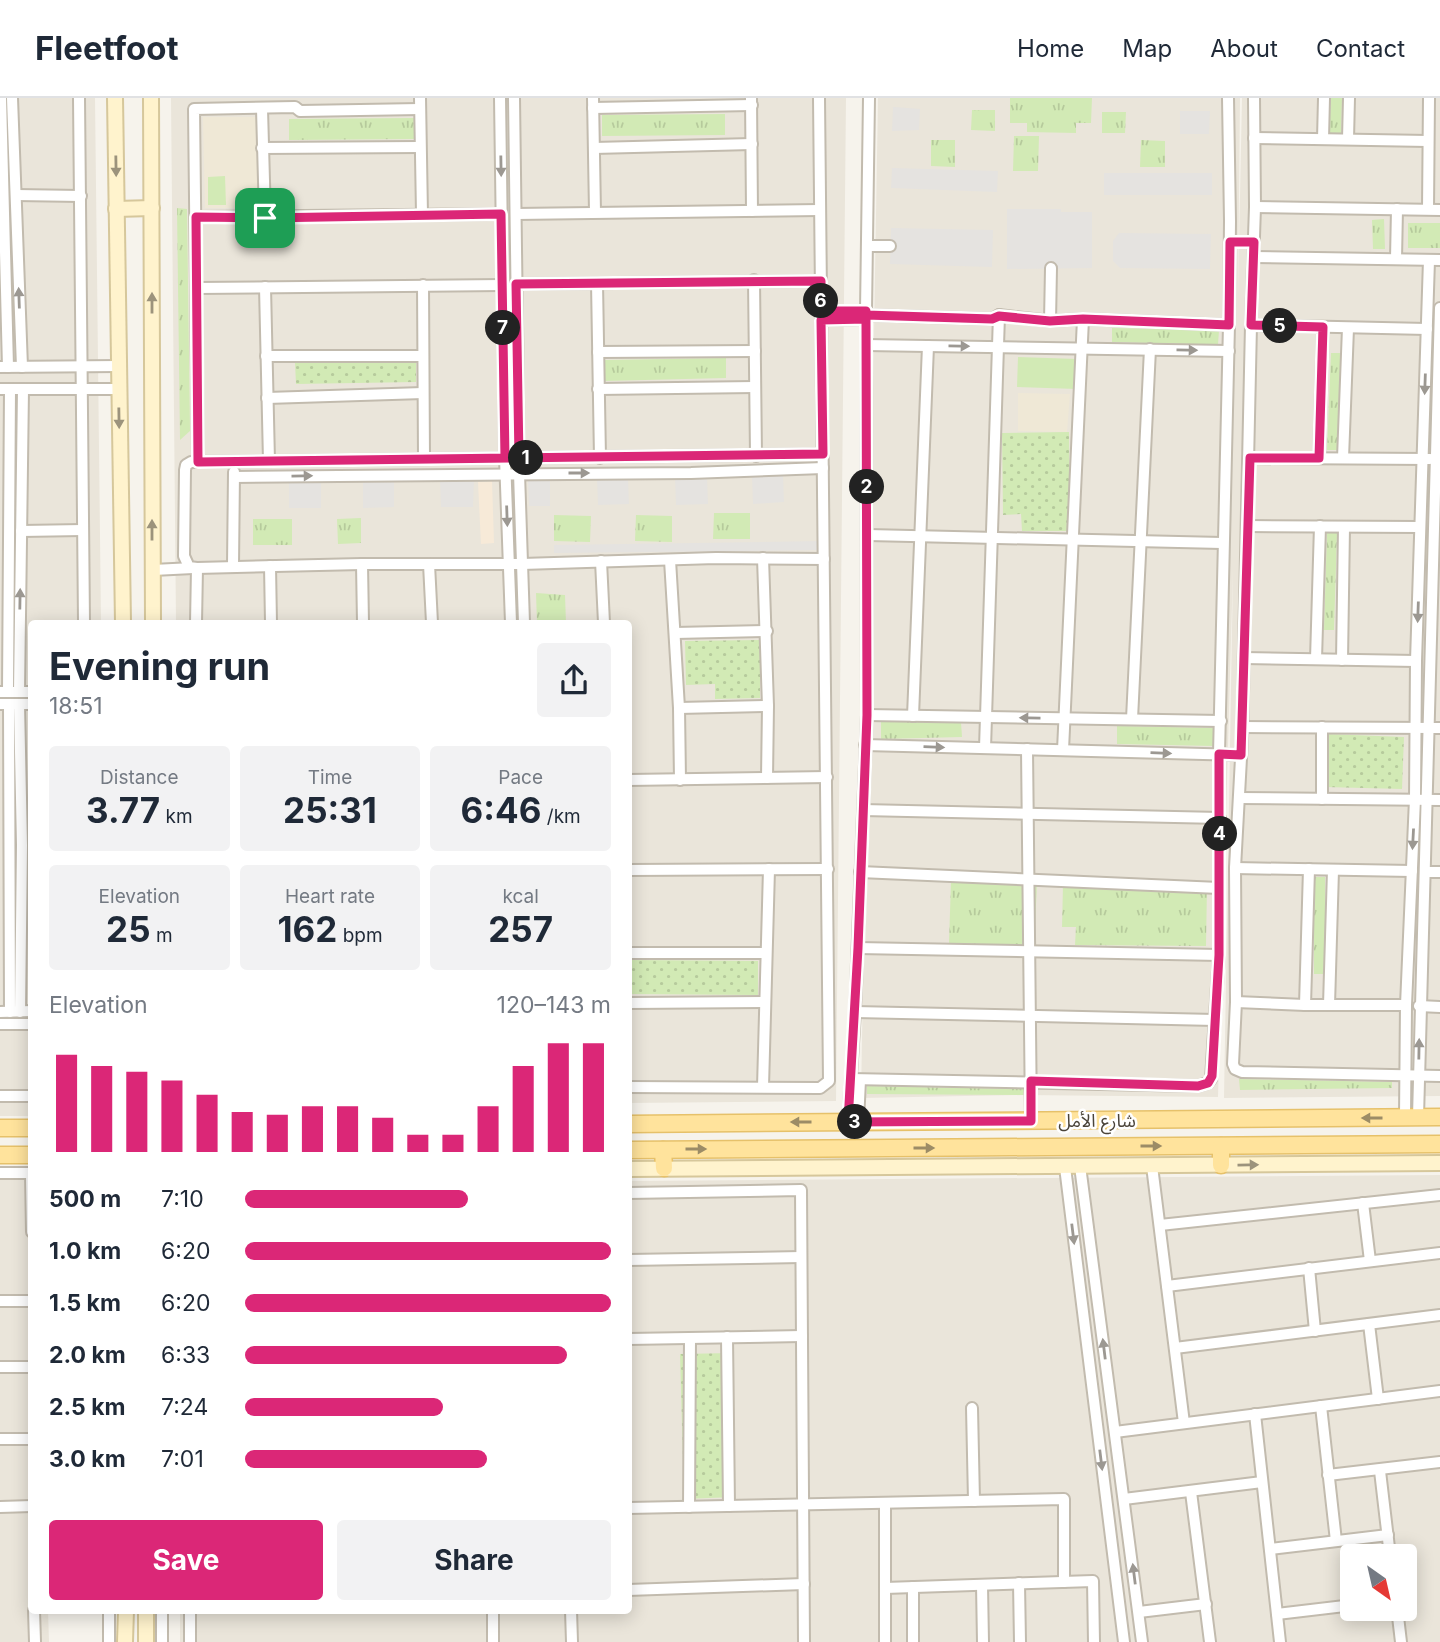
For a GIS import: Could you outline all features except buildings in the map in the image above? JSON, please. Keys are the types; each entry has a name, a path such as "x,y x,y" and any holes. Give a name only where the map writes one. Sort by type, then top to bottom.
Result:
{"main road":[{"path":"115,98 122,620"},
{"path":"151,98 153,620"},
{"path":"116,209 152,208"},
{"name":"شارع الأمل","path":"632,1124 1440,1117"},
{"path":"733,1149 735,1123"},
{"path":"0,1128 28,1128"},
{"name":"شارع الأمل","path":"632,1150 1440,1144"},
{"path":"1221,1146 1221,1165"},
{"path":"663,1150 664,1168"},
{"path":"0,1155 28,1155"},
{"path":"632,1169 1440,1163"},
{"path":"125,1642 126,1614"},
{"path":"146,1614 146,1642"}],"street":[{"path":"1,98 4,367 119,366"},
{"path":"12,98 22,367"},
{"path":"79,98 84,620"},
{"path":"500,98 505,458 511,620"},
{"path":"514,98 519,473 524,620"},
{"path":"632,1087 820,1088 829,1081 819,98"},
{"path":"853,1122 867,715 866,315 869,98"},
{"path":"855,1080 1203,1085 1208,1083 1212,1076 1219,955 1219,754 1229,351 1228,98"},
{"path":"1254,98 1255,220 1250,458 1242,740 1235,868 1236,1002 1233,1064 1240,1072 1440,1076"},
{"path":"1323,139 1324,98"},
{"path":"1348,139 1349,98"},
{"path":"1255,207 1434,210 1427,141 1429,98"},
{"path":"595,212 593,103 752,102 752,211"},
{"path":"198,462 194,109 262,109 295,103 300,111 420,104 422,214"},
{"path":"262,109 265,218"},
{"path":"1254,138 1427,141"},
{"path":"594,148 752,144"},
{"path":"262,148 420,147"},
{"path":"16,195 81,196"},
{"path":"1396,259 1397,209"},
{"path":"516,214 820,210"},
{"path":"196,217 501,214"},
{"path":"1230,221 1255,220"},
{"path":"1230,242 1254,242"},
{"path":"867,246 890,246"},
{"path":"1254,257 1434,260 1427,329 1437,529 1435,661 1427,728 1428,799 1418,1076 1411,1117"},
{"path":"1050,321 1051,268"},
{"path":"754,280 756,456"},
{"path":"516,284 821,281"},
{"path":"597,282 600,458"},
{"path":"423,285 424,459"},
{"path":"198,288 503,285"},
{"path":"265,288 269,461"},
{"path":"1411,1117 1405,1075 1406,1005 1415,799 1420,527 1432,459 1440,308"},
{"path":"821,315 992,319 999,316 1050,321 1083,319 1229,325"},
{"path":"985,748 999,316"},
{"path":"1063,750 1083,319"},
{"path":"1251,325 1427,329"},
{"path":"1319,458 1323,327"},
{"path":"1343,458 1348,328"},
{"path":"866,345 1229,351"},
{"path":"913,716 928,346"},
{"path":"1132,719 1150,349"},
{"path":"597,352 755,351"},
{"path":"266,356 423,356"},
{"path":"598,389 755,387"},
{"path":"15,1012 27,845 10,692 5,389 119,389"},
{"path":"10,692 21,531 23,389"},
{"path":"267,398 423,393"},
{"path":"195,568 186,564 184,556 185,470 188,463 823,454"},
{"path":"1250,458 1432,459"},
{"path":"233,462 233,566"},
{"path":"234,477 691,473 823,468"},
{"path":"1248,526 1420,527"},
{"path":"1316,659 1320,526"},
{"path":"1342,660 1344,527"},
{"path":"21,531 83,530"},
{"path":"868,535 1223,543"},
{"path":"763,558 767,631 767,778"},
{"path":"152,570 233,566 824,559"},
{"path":"670,560 679,708 680,780"},
{"path":"601,561 604,620"},
{"path":"362,564 363,620"},
{"path":"429,564 432,620"},
{"path":"270,566 271,620"},
{"path":"195,568 196,620"},
{"path":"675,633 767,631"},
{"path":"1244,658 1416,661"},
{"path":"10,692 28,692"},
{"path":"11,704 5,788 5,926 15,1012"},
{"path":"679,708 768,706"},
{"path":"867,715 1221,721"},
{"path":"1242,727 1440,729"},
{"path":"1322,727 1322,799"},
{"path":"1220,740 1242,740"},
{"path":"865,745 1241,755"},
{"path":"1027,749 1031,1121"},
{"path":"632,780 827,777"},
{"path":"1239,798 1440,800"},
{"path":"863,810 1220,818"},
{"path":"1235,868 1412,871"},
{"path":"763,1087 769,869"},
{"path":"632,870 828,869"},
{"path":"1305,1005 1309,869"},
{"path":"1329,1005 1333,870"},
{"path":"860,872 1219,887"},
{"path":"1425,872 1440,872"},
{"path":"858,948 1219,955"},
{"path":"632,953 766,953"},
{"path":"632,1003 764,1002"},
{"path":"1236,1002 1406,1005"},
{"path":"1419,1006 1440,1007"},
{"path":"855,1012 1215,1020"},
{"path":"0,1024 28,1024"},
{"path":"0,1096 28,1096"},
{"path":"1080,1166 1142,1642"},
{"path":"1152,1166 1184,1423"},
{"path":"1065,1167 1124,1642"},
{"path":"0,1173 28,1173"},
{"path":"632,1193 801,1190 804,1642"},
{"path":"1160,1225 1440,1195"},
{"path":"1363,1203 1370,1261"},
{"path":"1167,1286 1440,1252"},
{"path":"632,1260 801,1258"},
{"path":"1309,1268 1315,1331"},
{"path":"0,1301 28,1301"},
{"path":"1175,1348 1440,1315"},
{"path":"1368,1324 1378,1399"},
{"path":"632,1339 802,1336"},
{"path":"727,1337 729,1506"},
{"path":"690,1338 690,1507"},
{"path":"0,1367 28,1367"},
{"path":"1115,1432 1440,1391"},
{"path":"1321,1406 1336,1541"},
{"path":"972,1408 974,1501"},
{"path":"1255,1414 1280,1642"},
{"path":"0,1439 28,1439"},
{"path":"1328,1475 1440,1462"},
{"path":"1380,1471 1389,1544"},
{"path":"1124,1499 1262,1482"},
{"path":"1191,1492 1210,1642"},
{"path":"632,1508 1064,1499 1064,1582"},
{"path":"885,1503 885,1642"},
{"path":"0,1507 28,1506"},
{"path":"1270,1549 1388,1535"},
{"path":"1111,1544 1129,1542"},
{"path":"885,1588 1093,1581 1094,1642"},
{"path":"1019,1583 1020,1642"},
{"path":"632,1590 804,1584"},
{"path":"982,1585 983,1642"},
{"path":"913,1587 914,1642"},
{"path":"1139,1612 1206,1604"},
{"path":"1277,1614 1340,1607"},
{"path":"34,1614 35,1642"},
{"path":"109,1614 109,1642"},
{"path":"162,1614 162,1642"},
{"path":"190,1614 190,1642"},
{"path":"493,1614 493,1642"},
{"path":"571,1614 572,1642"},
{"path":"1398,1621 1401,1642"}],"shaded area":[{"path":"0,98 95,98 101,620 28,620 28,1116 0,1116"},
{"path":"171,98 846,98 836,1101 632,1103 632,620 176,620"},
{"path":"878,98 1240,98 1238,295 1242,98 1440,98 1440,1096 1224,1098 1233,570 1218,1097 1024,1095 861,1098"},
{"path":"893,107 920,109 919,130 892,131"},
{"path":"1180,111 1210,111 1209,134 1180,134"},
{"path":"203,117 256,117 258,208 205,208"},
{"path":"892,168 998,171 997,192 891,188"},
{"path":"1104,173 1212,173 1212,195 1104,195"},
{"path":"1007,209 1092,212 1092,268 1007,269"},
{"path":"891,228 993,230 992,267 890,264"},
{"path":"1119,233 1211,234 1210,269 1120,268 1113,261 1113,241"},
{"path":"1018,393 1070,394 1067,432 1018,431"},
{"path":"783,475 784,502 753,504 752,477"},
{"path":"707,476 708,504 676,505 675,477"},
{"path":"628,478 629,504 598,505 597,479"},
{"path":"474,479 473,507 441,507 440,480"},
{"path":"550,479 550,506 529,506 528,480"},
{"path":"394,480 394,507 363,508 363,481"},
{"path":"492,481 494,543 481,544 478,482"},
{"path":"289,482 321,482 321,508 289,508"},
{"path":"823,541 823,550 554,553 554,545"},
{"path":"1440,1175 1440,1642 180,1642 180,1614 632,1614 632,1181"},
{"path":"28,1178 28,1614 48,1614 49,1642 0,1642 0,1179"}],"green space":[{"path":"1010,98 1092,98 1091,123 1076,123 1076,133 1027,132 1027,123 1010,123"},
{"path":"1331,98 1342,98 1341,134 1329,134"},
{"path":"972,110 995,110 995,131 971,130"},
{"path":"1102,112 1126,112 1125,133 1102,133"},
{"path":"725,114 725,135 602,136 602,115"},
{"path":"414,118 414,139 289,140 289,119"},
{"path":"1014,136 1039,136 1038,171 1013,171"},
{"path":"931,140 955,140 955,167 931,166"},
{"path":"1141,140 1165,141 1165,167 1140,167"},
{"path":"225,176 226,205 208,205 208,177"},
{"path":"177,208 187,209 190,431 180,440"},
{"path":"1384,219 1385,249 1373,249 1372,220"},
{"path":"1408,223 1440,223 1440,248 1408,248"},
{"path":"1112,328 1219,330 1218,345 1112,342"},
{"path":"1331,353 1341,353 1337,450 1327,450"},
{"path":"1018,357 1077,359 1077,389 1017,387"},
{"path":"726,358 726,378 605,381 605,360"},
{"path":"416,361 416,382 296,384 295,363"},
{"path":"1069,432 1070,531 1022,531 1021,514 1003,515 1002,433"},
{"path":"714,513 750,513 750,539 713,539"},
{"path":"554,515 591,516 590,542 554,541"},
{"path":"636,515 672,516 672,542 635,541"},
{"path":"361,518 361,543 338,544 337,519"},
{"path":"253,519 292,519 292,545 253,545"},
{"path":"1327,533 1337,533 1334,630 1324,630"},
{"path":"536,593 565,595 566,620 537,620"},
{"path":"760,640 760,698 715,699 715,684 686,685 685,641"},
{"path":"881,722 961,722 962,737 881,739"},
{"path":"1117,726 1214,728 1213,746 1117,744"},
{"path":"1327,734 1404,737 1402,789 1325,787"},
{"path":"1314,877 1325,877 1325,974 1314,974"},
{"path":"951,881 1037,883 1034,947 949,943"},
{"path":"1063,884 1207,886 1206,946 1075,945 1076,927 1062,927"},
{"path":"632,960 758,961 758,995 632,994"},
{"path":"1239,1079 1392,1082 1392,1088 1240,1090"},
{"path":"867,1086 1024,1089 1023,1095 867,1094"},
{"path":"732,1353 735,1497 684,1499 680,1354"}],"route":[{"path":"501,214 505,458 519,458 516,284 821,281 821,311 866,311 866,315 992,319 999,316 1050,321 1083,319 1229,325 1230,242 1254,242 1251,325 1323,327 1319,458 1250,458 1241,755 1219,754 1219,955 1212,1076 1208,1083 1198,1086 1031,1081 1031,1121 848,1122 867,715 866,319 821,320 823,454 600,458 198,462 196,217 265,218 501,214"}]}
